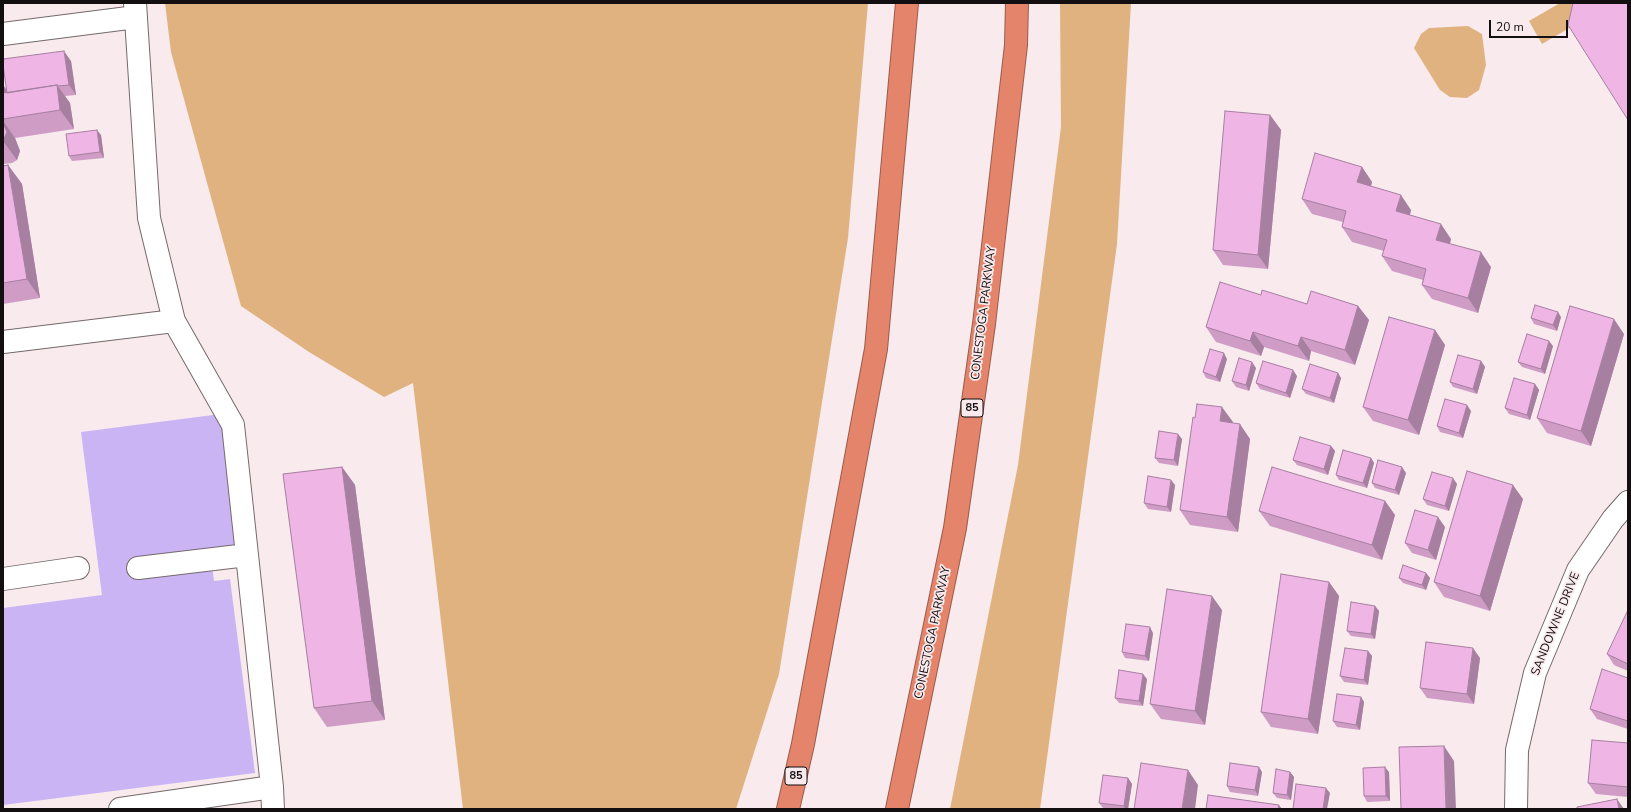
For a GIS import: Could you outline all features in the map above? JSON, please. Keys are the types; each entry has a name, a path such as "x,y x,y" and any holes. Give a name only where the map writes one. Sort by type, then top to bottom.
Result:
{"highway":[{"name":"85","path":"788,809 803,744 876,349 907,3"},
{"name":"CONESTOGA PARKWAY","path":"897,809 955,528 984,324 1016,45 1017,3"},
{"path":"777,809 803,744"}],"street":[{"path":"3,34 135,10 149,218 174,321 233,425 272,787 273,809"},
{"path":"3,342 174,321"},
{"name":"SANDOWNE DRIVE","path":"1516,809 1517,750 1535,673 1578,570 1613,519 1628,502"},
{"path":"138,568 247,555"},
{"path":"3,579 78,568"},
{"path":"120,809 272,787"}],"shaded area":[{"path":"165,3 868,3 848,238 779,674 736,809 463,809 413,383 384,397 309,352 241,306 171,52"},
{"path":"1060,3 1131,3 1117,244 1040,809 950,809 1018,465 1061,127"},
{"path":"1560,3 1573,3 1583,20 1542,44 1529,21"},
{"path":"1468,26 1482,34 1486,65 1479,90 1467,98 1450,97 1440,90 1414,48 1421,34 1429,28"},
{"path":"221,414 239,546 210,550 214,581 230,579 255,773 3,805 3,608 102,595 81,432"}],"building":[{"path":"1573,3 1628,3 1628,120 1568,25"},
{"path":"64,51 69,85 57,85 7,93 3,59"},
{"path":"57,85 60,110 3,119 3,93"},
{"path":"1225,111 1270,115 1258,255 1213,250"},
{"path":"3,123 7,132 3,141"},
{"path":"97,130 100,152 69,156 66,134"},
{"path":"1315,153 1362,167 1357,182 1401,195 1396,211 1441,224 1436,240 1481,252 1468,298 1422,285 1426,269 1382,256 1387,240 1342,227 1346,211 1302,199"},
{"path":"8,165 27,279 3,283 3,166"},
{"path":"1220,282 1261,295 1262,290 1307,304 1311,291 1358,306 1345,350 1301,337 1298,346 1253,332 1250,341 1206,327"},
{"path":"1535,305 1558,312 1553,325 1531,318"},
{"path":"1570,306 1614,319 1581,431 1537,418"},
{"path":"1389,317 1435,330 1408,420 1363,407"},
{"path":"1527,334 1549,341 1541,369 1518,362"},
{"path":"1210,349 1224,353 1216,377 1203,372"},
{"path":"1458,355 1481,361 1473,389 1450,382"},
{"path":"1239,358 1252,362 1246,385 1232,381"},
{"path":"1263,361 1293,370 1286,393 1256,383"},
{"path":"1310,364 1338,373 1330,398 1302,389"},
{"path":"1514,378 1535,384 1527,415 1505,408"},
{"path":"1445,399 1467,405 1459,433 1437,426"},
{"path":"1197,404 1222,407 1220,421 1240,424 1227,517 1180,510 1193,417 1195,418"},
{"path":"1159,431 1178,434 1174,460 1155,458"},
{"path":"1300,437 1331,446 1324,469 1293,460"},
{"path":"1343,450 1371,458 1363,483 1336,475"},
{"path":"1378,460 1402,467 1395,490 1372,483"},
{"path":"342,467 372,701 314,708 283,474"},
{"path":"1272,467 1385,501 1372,545 1259,511"},
{"path":"1467,471 1513,485 1480,596 1434,582"},
{"path":"1432,472 1453,478 1445,506 1423,499"},
{"path":"1148,476 1171,480 1167,507 1144,503"},
{"path":"1415,510 1438,517 1428,550 1405,543"},
{"path":"1403,565 1426,573 1422,585 1399,578"},
{"path":"1281,574 1329,582 1308,719 1261,712"},
{"path":"1167,589 1212,596 1195,711 1150,704"},
{"path":"1351,602 1375,606 1371,634 1347,631"},
{"path":"1627,612 1628,613 1628,664 1607,654"},
{"path":"1126,624 1150,627 1145,656 1122,652"},
{"path":"1426,642 1473,648 1467,694 1420,688"},
{"path":"1345,648 1368,651 1364,680 1340,676"},
{"path":"1602,669 1628,678 1628,721 1590,709"},
{"path":"1119,670 1143,674 1139,701 1115,698"},
{"path":"1337,694 1361,697 1356,725 1333,721"},
{"path":"1592,740 1628,743 1628,787 1588,783"},
{"path":"1444,746 1446,809 1401,809 1399,747"},
{"path":"1141,763 1188,770 1182,809 1134,809"},
{"path":"1230,763 1259,767 1255,790 1227,786"},
{"path":"1385,767 1386,796 1364,796 1363,768"},
{"path":"1276,769 1290,772 1287,795 1273,793"},
{"path":"1103,775 1128,778 1124,806 1099,803"},
{"path":"1296,784 1326,788 1323,809 1293,809"},
{"path":"1208,795 1279,805 1278,809 1206,809"},
{"path":"1617,799 1619,809 1577,809 1577,807"}]}
